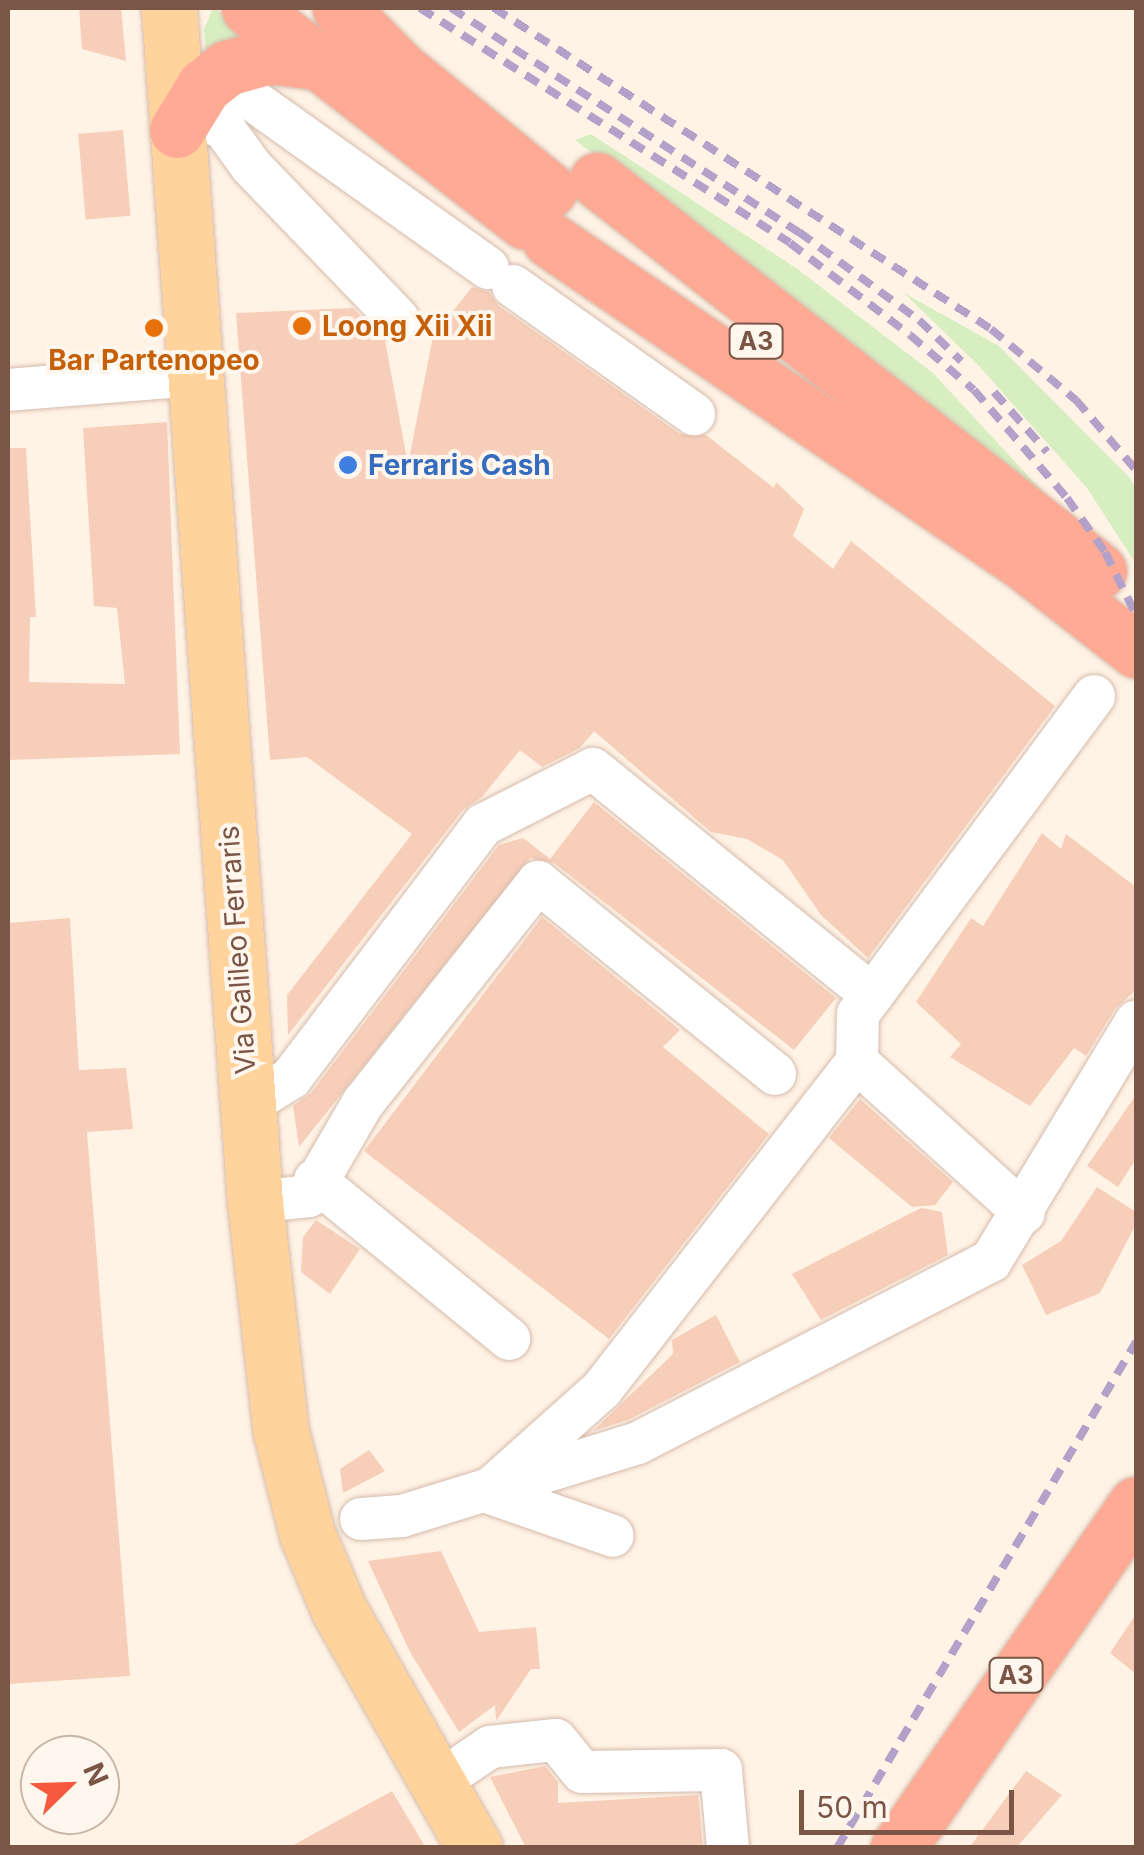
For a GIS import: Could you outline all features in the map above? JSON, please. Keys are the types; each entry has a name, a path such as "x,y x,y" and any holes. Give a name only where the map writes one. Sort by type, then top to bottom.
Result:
{"highway":[{"name":"A3","path":"249,8 317,62 561,200 864,385 936,475 1136,650"},
{"name":"A3","path":"340,8 400,69 561,200 936,475 1136,600"},
{"name":"A3","path":"351,8 418,48 561,200"},
{"path":"192,107 255,58 317,62"},
{"name":"A3","path":"898,1848 1136,1504"},
{"name":"A3","path":"941,1848 1136,1569"}],"main road":[{"name":"Via Galileo Ferraris","path":"169,8 192,107 195,376 255,1202 280,1432 308,1534 361,1651 475,1848"}],"street":[{"path":"192,107 500,277 694,414"},
{"path":"192,107 223,127 250,166 398,319"},
{"path":"8,390 195,376"},
{"path":"487,1492 602,1389 857,1062 858,1014 1094,696"},
{"path":"248,1105 291,1078 483,825 592,768 872,995"},
{"path":"255,1202 309,1196 363,1103 538,882 775,1074"},
{"path":"308,1534 487,1492 638,1443 991,1261 1024,1213 1136,1022"},
{"path":"857,1062 1024,1213"},
{"path":"315,1180 509,1339"},
{"path":"487,1492 613,1536"},
{"path":"437,1784 490,1748 556,1740 582,1772 721,1770 728,1848"}],"green space":[{"path":"213,8 254,34 206,58 204,29"},
{"path":"591,134 796,268 933,373 1056,506 936,420 575,140"},
{"path":"904,293 999,346 1130,478 1136,489 1136,564 1087,488 979,366"}],"building":[{"path":"79,8 121,8 126,61 82,49"},
{"path":"123,130 130,216 86,220 78,134"},
{"path":"472,287 489,292 499,306 680,434 706,435 774,488 776,482 804,509 793,536 833,569 851,541 1055,706 868,958 821,915 783,860 747,839 711,832 594,731 580,748 542,767 520,750 482,797 463,810 288,1035 287,995 412,834 307,757 270,760 236,313 353,308 385,340 408,465 433,336"},
{"path":"167,422 180,754 8,760 8,448 26,448 36,617 30,617 29,682 125,684 117,608 94,606 83,428"},
{"path":"594,802 836,998 794,1050 554,863 530,858 299,1147 293,1106 311,1093 499,845 523,838 550,859"},
{"path":"1042,833 1061,849 1066,834 1136,887 1136,990 1115,1009 1086,1056 1074,1048 1030,1106 950,1057 961,1044 916,1002 971,918 983,926"},
{"path":"542,917 680,1030 663,1047 769,1134 609,1339 364,1151"},
{"path":"70,918 79,1070 126,1068 133,1129 87,1132 130,1676 8,1684 8,923"},
{"path":"1136,1095 1136,1159 1118,1187 1087,1166"},
{"path":"860,1099 953,1182 935,1205 912,1207 829,1138"},
{"path":"1097,1187 1136,1212 1136,1224 1100,1293 1046,1315 1022,1265 1061,1241"},
{"path":"921,1208 942,1212 948,1255 821,1320 792,1274"},
{"path":"316,1220 360,1249 330,1294 301,1272 303,1237"},
{"path":"716,1315 740,1362 628,1420 593,1431 673,1354 672,1340"},
{"path":"369,1450 385,1471 343,1493 340,1469"},
{"path":"441,1551 479,1632 536,1627 540,1669 531,1669 496,1721 495,1705 459,1732 410,1652 368,1561"},
{"path":"1136,1614 1136,1674 1110,1653"},
{"path":"545,1766 558,1782 558,1803 698,1795 703,1848 526,1848 490,1777"},
{"path":"1026,1771 1062,1795 1016,1848 969,1848"},
{"path":"392,1791 426,1848 288,1848"}],"railway":[{"path":"420,8 790,243 910,335 974,390 1067,498 1105,552 1136,615"},
{"path":"451,8 799,232 919,320 961,361"},
{"path":"494,8 991,329 1076,400 1136,470"},
{"path":"994,392 1047,452"},
{"path":"837,1848 1136,1342"}],"place":[{"name":"Loong Xii Xii","path":"302,326"},
{"name":"Bar Partenopeo","path":"154,328"},
{"name":"Ferraris Cash","path":"348,465"}]}
